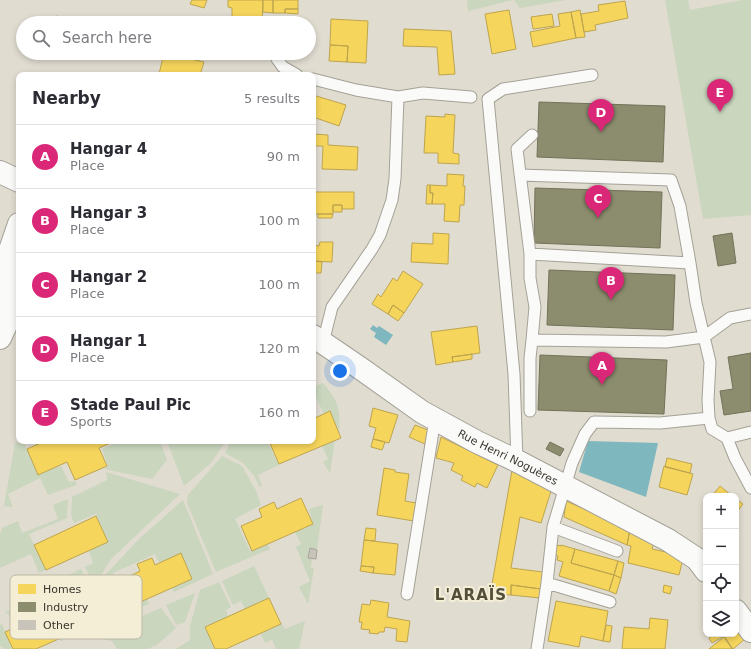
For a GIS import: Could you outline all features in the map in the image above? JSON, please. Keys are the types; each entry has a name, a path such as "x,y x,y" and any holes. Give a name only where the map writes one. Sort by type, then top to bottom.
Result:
{"street":[{"path":"0,172 16,180"},
{"path":"1,337 6,325 9,253 16,233"},
{"name":"Rue Henri Noguères","path":"318,339 435,420 668,540 697,560 703,568"},
{"path":"739,615 751,631"}],"lane":[{"path":"278,60 283,67 292,72"},
{"path":"517,461 514,374 488,99 504,89 592,75"},
{"path":"316,80 356,90 398,97 423,93 471,97"},
{"path":"318,339 332,308 380,235 392,200 395,179 398,97"},
{"path":"530,412 530,358 535,306 530,278 530,254 517,149 532,135"},
{"path":"520,175 671,180 680,206 696,303 710,362 708,400 709,418 712,429 727,438 735,458 751,488"},
{"path":"530,254 690,263"},
{"path":"532,340 666,342 704,337 730,318 751,314"},
{"path":"536,649 547,583 553,527 572,462 585,434 594,422 660,423 709,418"},
{"path":"407,594 435,420"},
{"path":"727,438 751,432"},
{"path":"553,527 617,551"},
{"path":"547,583 610,602"}],"green space":[{"path":"467,0 513,0 468,11"},
{"path":"514,0 566,0 520,8"},
{"path":"665,0 688,0 690,10 742,0 751,0 751,215 703,219"},
{"path":"323,383 335,400 339,411 339,432 330,412 324,414 316,397 316,386"},
{"path":"335,440 330,473 323,462 328,459 322,446"},
{"path":"15,443 24,444 38,474 61,466 69,482 75,481 77,485 48,495 40,478 8,494 13,507 4,506"},
{"path":"113,444 161,444 167,460 152,479 104,469 108,467 102,449"},
{"path":"168,444 224,444 211,463 184,486"},
{"path":"230,444 268,444 279,465 258,475 262,486 260,487 254,476 243,463 225,453"},
{"path":"222,456 242,466 256,491 261,505 235,519 250,551 267,544 270,549 216,572 187,503 188,495"},
{"path":"106,472 180,494 110,560 102,575 89,575 85,567 93,563 89,551 108,541 96,514 74,523 71,515 72,497 107,480"},
{"path":"68,499 67,518 29,534 46,570 39,573 31,554 0,568 0,535 2,528 18,521 22,533 58,519 53,505"},
{"path":"183,500 213,574 174,592 172,588 192,579 181,553 159,563 155,554 113,573 114,575 106,575 140,538"},
{"path":"323,505 317,550 310,548 308,558 312,559 311,568 314,568 308,604 299,587 310,581 296,547 301,544 295,532 313,524 309,509"},
{"path":"254,566 269,598 245,609 241,601 233,605 222,581"},
{"path":"81,569 84,575 68,575"},
{"path":"219,582 231,607 226,610 228,617 205,627 214,649 176,649 190,640 190,626 200,590"},
{"path":"195,593 185,622 176,625 166,605"},
{"path":"147,599 149,604 142,607 142,601"},
{"path":"161,608 176,628 157,645 147,649 117,649 112,641 102,639 142,639 142,616"},
{"path":"10,610 10,616 5,612"},
{"path":"305,621 299,649 276,649 272,640 265,643 261,634 282,624 285,629"},
{"path":"2,624 12,649 4,649 2,646 0,647 0,625"}],"water":[{"path":"373,325 377,328 379,326 393,335 386,345 374,337 376,333 370,329"},
{"path":"588,441 658,443 646,497 579,472"}],"building: Homes":[{"path":"192,0 207,0 204,8 190,4"},
{"path":"228,0 263,0 262,16 232,16 232,8 228,7"},
{"path":"263,0 273,0 273,13 263,12"},
{"path":"273,0 298,0 298,9 285,9 285,13 273,13"},
{"path":"625,1 628,18 595,25 596,30 584,32 581,14 599,11 598,5"},
{"path":"285,9 298,9 298,14 285,13"},
{"path":"509,10 516,49 492,54 485,14"},
{"path":"580,10 585,37 576,38 571,12"},
{"path":"571,12 576,38 533,47 530,32 560,26 558,14"},
{"path":"552,14 554,26 533,29 531,17"},
{"path":"331,19 368,21 366,63 347,62 348,46 330,45"},
{"path":"404,29 451,31 455,74 439,75 437,47 403,46"},
{"path":"330,45 348,46 347,62 329,61"},
{"path":"162,60 195,60 204,62 201,72 159,72"},
{"path":"316,96 346,105 339,126 316,118"},
{"path":"445,114 455,115 453,153 459,154 459,164 438,163 438,153 424,153 426,116 445,117"},
{"path":"316,134 328,135 328,145 358,147 357,170 322,169 323,146 316,146"},
{"path":"447,174 464,175 464,205 460,205 459,222 444,221 445,204 432,204 433,193 430,193 430,185 447,186"},
{"path":"427,185 430,185 430,193 433,193 432,204 426,204"},
{"path":"316,192 354,192 354,209 342,209 342,205 333,205 333,214 316,214"},
{"path":"333,205 342,205 342,212 333,212"},
{"path":"318,214 333,214 332,218 318,218"},
{"path":"433,233 449,234 448,264 411,262 412,243 433,244"},
{"path":"320,242 333,242 332,262 316,261 316,246 319,246"},
{"path":"316,261 322,262 321,273 316,273"},
{"path":"403,271 423,284 404,313 393,305 388,314 372,304 378,294 381,297 393,278 397,281"},
{"path":"393,305 404,313 398,321 388,314"},
{"path":"477,326 480,353 452,357 453,362 436,365 431,332"},
{"path":"472,354 472,359 453,362 452,357"},
{"path":"373,408 398,415 389,443 373,439 376,428 369,426"},
{"path":"330,411 341,438 279,464 270,444 316,444 316,418"},
{"path":"415,425 428,430 425,444 409,437"},
{"path":"441,437 498,465 487,488 477,483 475,487 461,480 463,476 451,470 454,463 436,458"},
{"path":"373,439 385,442 382,450 371,447"},
{"path":"38,444 108,444 99,448 107,466 75,480 67,462 38,475 27,449"},
{"path":"667,458 692,464 690,473 665,467"},
{"path":"664,466 693,474 687,495 659,487"},
{"path":"384,468 395,470 395,472 409,474 405,501 416,503 414,521 377,515"},
{"path":"512,470 551,491 541,523 520,517 511,568 543,572 541,589 511,585 511,595 497,594 498,591 491,590"},
{"path":"720,486 728,493 714,493"},
{"path":"301,498 313,524 252,551 241,526 262,517 259,509 274,502 277,509"},
{"path":"566,501 630,529 627,545 564,517"},
{"path":"739,501 743,504 739,509"},
{"path":"96,516 108,542 46,570 34,545"},
{"path":"366,528 376,529 375,541 364,540"},
{"path":"630,529 654,541 652,549 675,554 683,559 679,575 628,563 631,546 627,545"},
{"path":"364,540 398,544 395,575 373,573 374,567 361,566"},
{"path":"557,545 575,549 571,563 614,575 609,591 559,576 563,562 557,560 558,556 555,555"},
{"path":"575,549 618,561 614,575 571,563"},
{"path":"181,553 192,579 142,601 142,575 132,575 140,571 137,564 152,558 155,565"},
{"path":"618,561 624,563 621,578 614,575"},
{"path":"361,566 374,567 373,573 360,571"},
{"path":"614,575 621,578 616,594 609,591"},
{"path":"511,585 541,589 540,598 511,595"},
{"path":"664,585 672,587 670,594 663,592"},
{"path":"269,598 281,624 226,649 215,649 205,627"},
{"path":"371,600 389,603 387,617 410,621 407,642 396,641 397,629 385,627 384,632 379,632 378,634 369,633 370,630 361,629 362,622 359,622 362,604 370,605"},
{"path":"556,601 608,611 603,641 581,636 579,647 548,641"},
{"path":"650,618 668,620 665,649 622,649 624,627 649,629"},
{"path":"606,625 612,626 610,642 603,641"},
{"path":"10,630 10,639 59,639 36,649 13,649 5,632"},
{"path":"739,632 745,639 733,649 725,637 739,637"},
{"path":"710,637 722,637 712,643 709,638"},
{"path":"724,637 732,649 709,649"}],"building: Industry":[{"path":"539,102 665,106 663,162 537,157"},
{"path":"535,188 662,192 660,248 534,243"},
{"path":"732,233 736,263 718,266 713,236"},
{"path":"549,270 675,275 673,330 547,325"},
{"path":"751,353 751,411 724,415 720,391 733,389 728,357"},
{"path":"540,355 667,360 664,414 538,410"},
{"path":"550,442 564,449 560,456 546,449"}],"building: Other":[{"path":"310,548 317,550 316,559 308,558"}],"place":[{"name":"Stade Paul Pic","path":"720,112"},
{"name":"Hangar 1","path":"601,132"},
{"name":"Hangar 2","path":"598,218"},
{"name":"Hangar 3","path":"611,300"},
{"name":"Hangar 4","path":"602,385"}],"district":[{"name":"L'ARAÏS","path":"471,595"}]}
